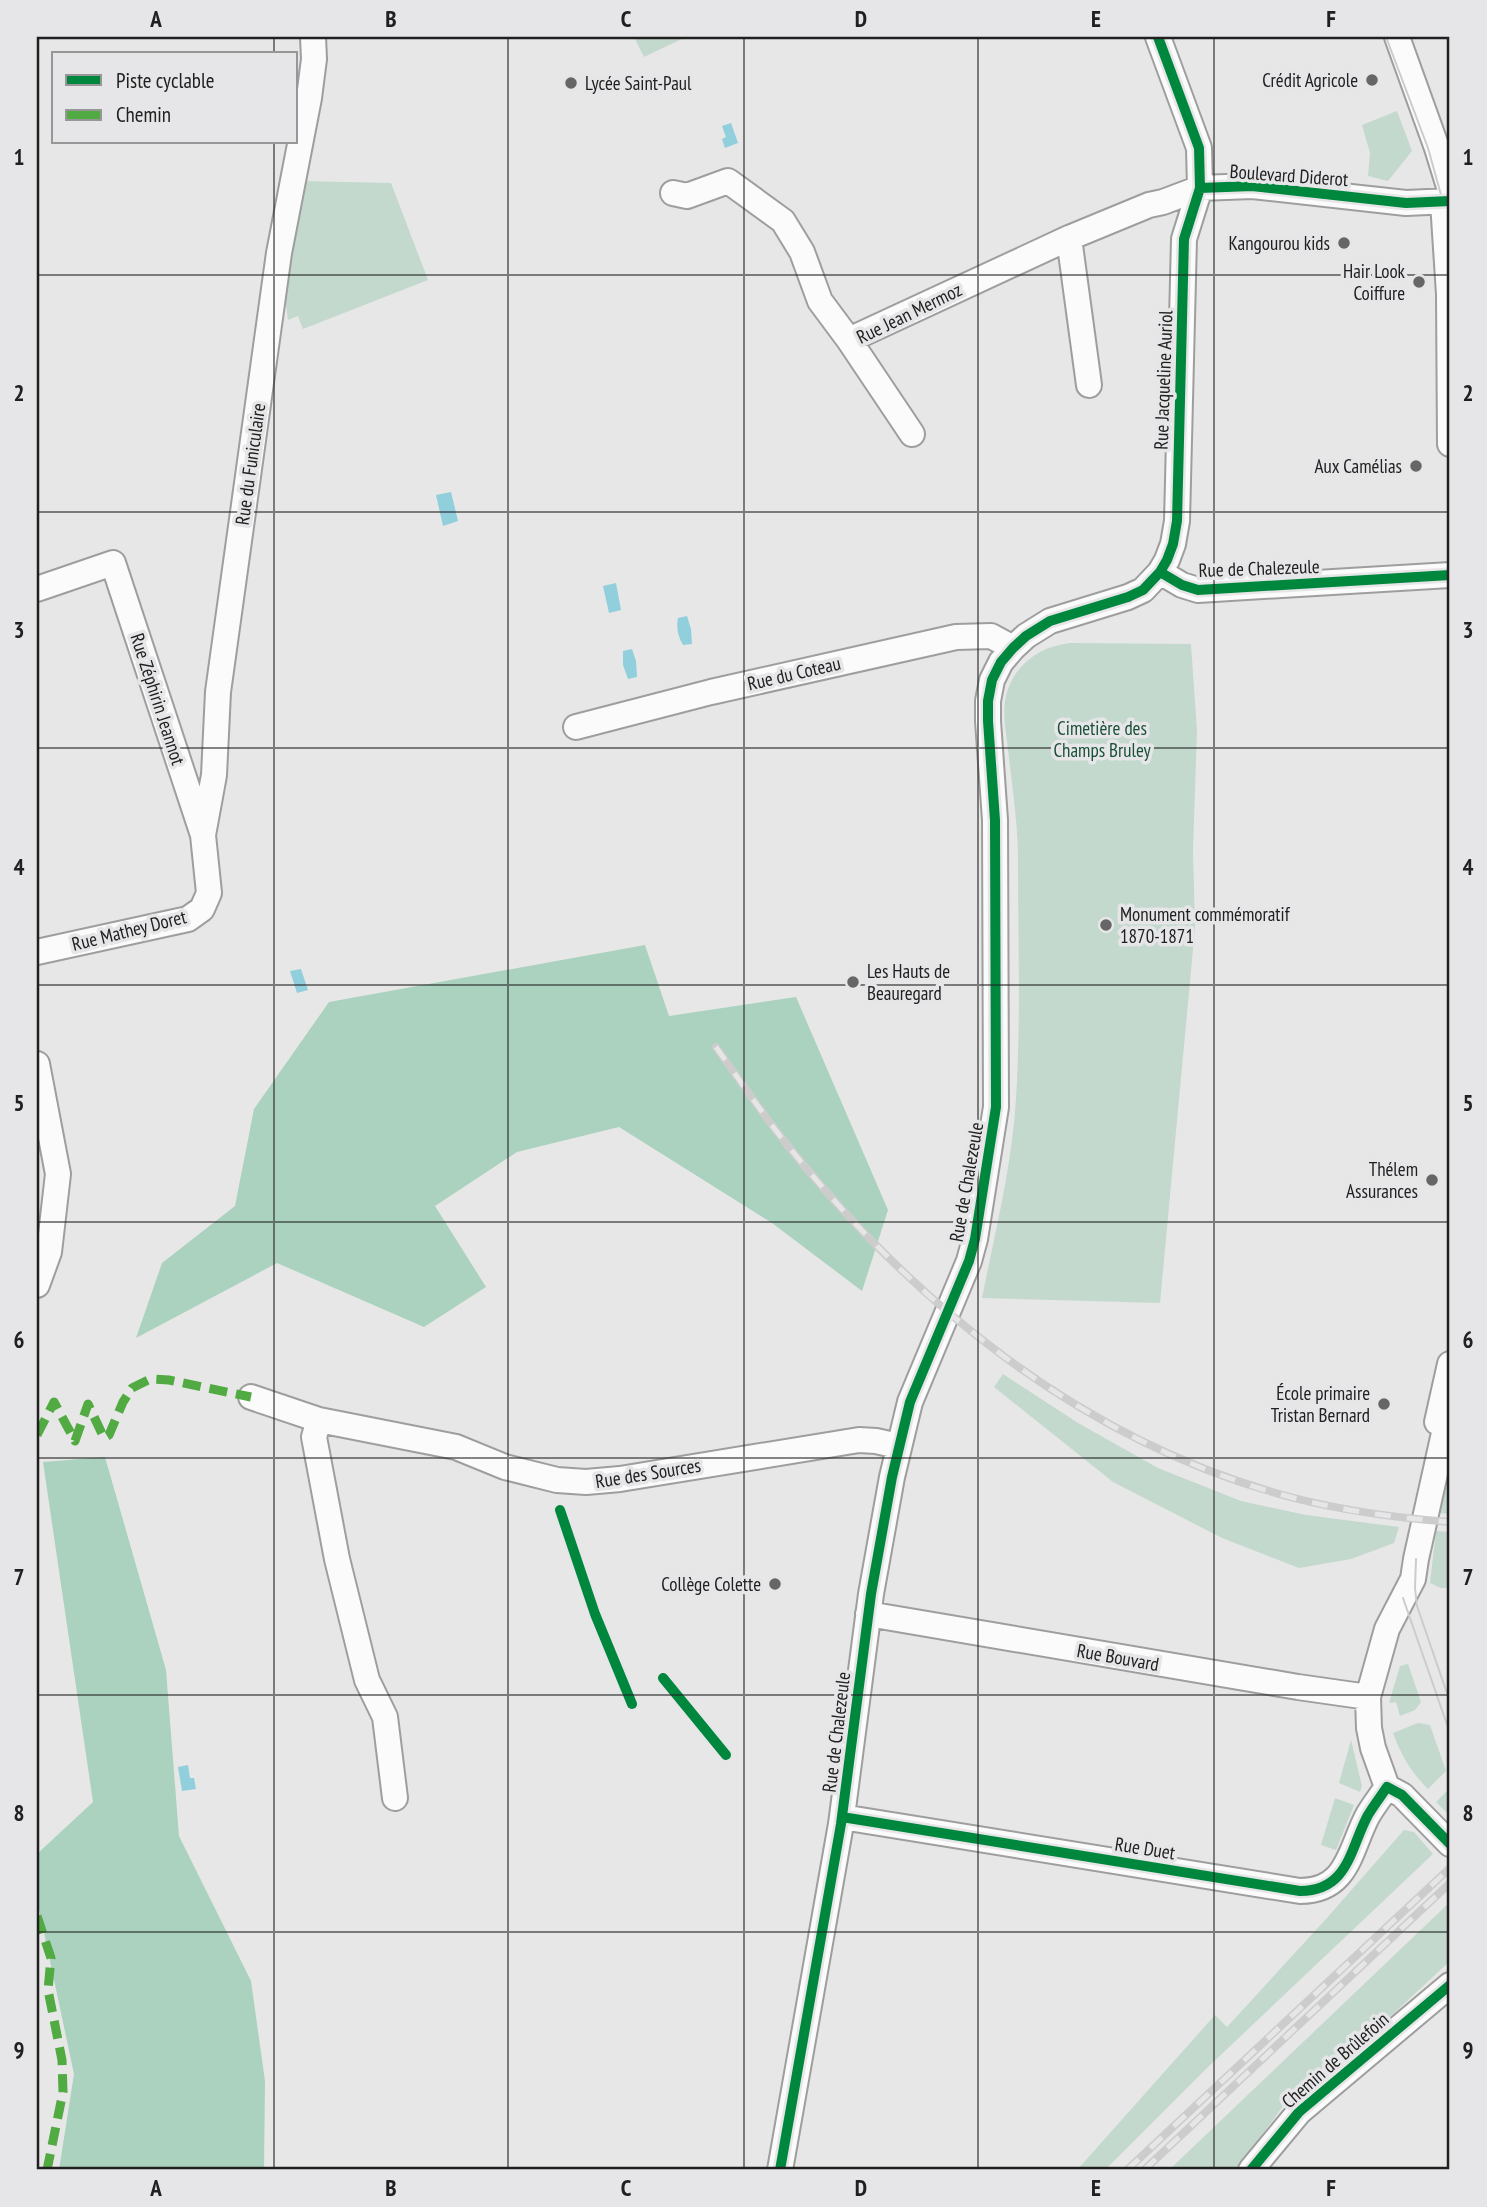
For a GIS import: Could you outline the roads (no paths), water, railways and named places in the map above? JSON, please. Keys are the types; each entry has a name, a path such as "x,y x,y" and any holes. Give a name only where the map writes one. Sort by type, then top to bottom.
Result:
{"street":[{"name":"Rue du Funiculaire","path":"209,893 203,835 214,775 218,692 279,253 309,98 314,59 313,37"},
{"path":"1158,37 1199,148 1200,188"},
{"path":"1397,37 1437,148 1448,198 1450,444"},
{"path":"673,192 687,196 728,181 783,221 802,252 820,301 849,341"},
{"name":"Boulevard Diderot","path":"1200,188 1252,186 1398,202 1448,198"},
{"name":"Rue Jean Mermoz","path":"912,434 849,341 1069,238 1200,188"},
{"name":"Rue Jacqueline Auriol","path":"1160,572 1173,544 1177,521 1184,239 1200,188"},
{"path":"1069,238 1089,385"},
{"name":"Rue Zéphirin Jeannot","path":"37,589 113,563 203,835"},
{"name":"Rue de Chalezeule","path":"780,2170 842,1817 868,1615 898,1446 910,1402 969,1261 975,1239 996,1107 995,820 988,701 992,680 1001,662 1026,636 1050,621 1143,590 1160,572 1182,586 1198,590 1450,575"},
{"name":"Rue du Coteau","path":"576,727 711,692 956,637 991,636 1013,648"},
{"name":"Rue Mathey Doret","path":"37,952 188,919 202,909 209,893"},
{"path":"37,1064 58,1174 49,1252 37,1285"},
{"path":"1403,1598 1406,1557 1450,1364"},
{"name":"Rue des Sources","path":"251,1397 319,1420 456,1447 505,1468 557,1480 586,1482 620,1479 859,1440 898,1446"},
{"path":"1450,1406 1413,1579 1387,1629 1368,1697 1373,1748 1387,1787 1402,1795 1450,1844"},
{"path":"319,1420 314,1437 337,1559 367,1680 385,1717 395,1798"},
{"name":"Rue Bouvard","path":"868,1615 1368,1697"},
{"name":"Rue Duet","path":"842,1817 1313,1891 1326,1886 1338,1876 1350,1860 1368,1815 1387,1787"},
{"name":"Chemin de Brûlefoin","path":"1251,2170 1299,2112 1450,1985"}],"water":[{"path":"731,123 738,143 725,148 722,139 726,137 722,126"},
{"path":"451,492 458,521 443,526 436,495"},
{"path":"616,583 621,610 609,613 603,586"},
{"path":"687,616 692,644 683,645 677,622 678,618"},
{"path":"632,649 637,677 628,679 623,665 623,651"},
{"path":"301,969 308,990 297,993 290,971"},
{"path":"188,1765 190,1778 194,1778 196,1789 182,1791 178,1767"}],"tram line":[{"path":"1386,37 1428,148 1443,202"},
{"path":"1416,1559 1417,1606 1450,1702"},
{"path":"1403,1598 1450,1733"}],"railway":[{"path":"716,1047 774,1128 826,1191 881,1250 941,1306 1004,1356 1071,1402 1142,1441 1216,1473 1294,1498 1333,1507 1450,1522"},
{"path":"1127,2170 1450,1868"},
{"path":"1144,2170 1450,1883"}],"place":[{"name":"Crédit Agricole","path":"1372,80"},
{"name":"Lycée Saint-Paul","path":"571,83"},
{"name":"Kangourou kids","path":"1344,243"},
{"name":"Hair Look Coiffure","path":"1419,282"},
{"name":"Aux Camélias","path":"1416,466"},
{"name":"Monument commémoratif 1870-1871","path":"1106,925"},
{"name":"Les Hauts de Beauregard","path":"853,982"},
{"name":"Thélem Assurances","path":"1432,1180"},
{"name":"École primaire Tristan Bernard","path":"1384,1404"},
{"name":"Collège Colette","path":"775,1584"}],"park label":[{"name":"Cimetière des Champs Bruley","path":"1102,739"}]}
